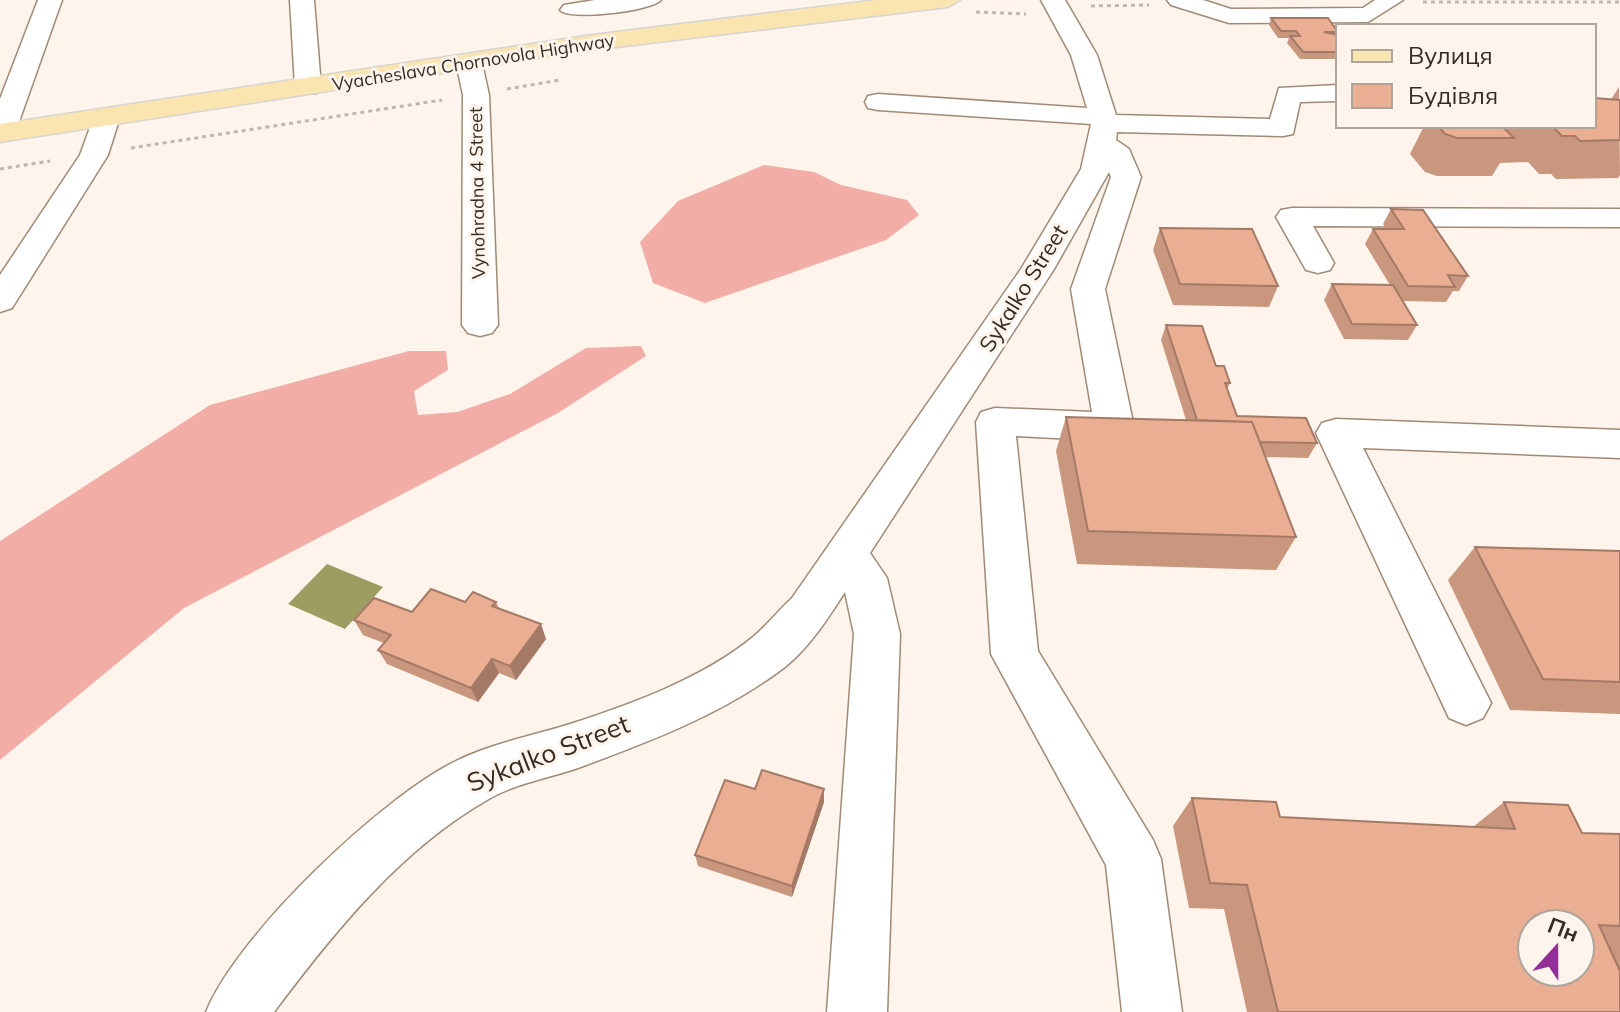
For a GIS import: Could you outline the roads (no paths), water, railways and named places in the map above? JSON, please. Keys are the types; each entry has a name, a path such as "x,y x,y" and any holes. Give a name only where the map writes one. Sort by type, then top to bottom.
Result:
{"main road":[{"name":"Vyacheslava Chornovola Highway","path":"0,133 588,45 817,13 948,0"}],"street":[{"path":"0,133 50,0"},
{"path":"302,0 308,87"},
{"path":"588,45 570,5 649,0"},
{"path":"1053,0 1084,55 1103,128 1126,177 1088,289 1114,427 995,422 1015,654 1133,859 1152,1012"},
{"path":"1179,0 1229,16 1368,15 1391,0"},
{"name":"Vynohradna 4 Street","path":"469,63 476,95 480,325"},
{"path":"878,102 1103,128 1283,128 1288,94 1336,93"},
{"path":"0,301 94,155 106,117"},
{"name":"Sykalko Street","path":"236,1012 302,926 415,815 475,778 579,744 711,690 770,651 808,611 847,557 1037,269 1096,169 1103,128"},
{"path":"1318,263 1292,217 1620,218"},
{"path":"1466,703 1336,433 1620,444"},
{"path":"847,557 865,578 877,634 857,1012"}]}
